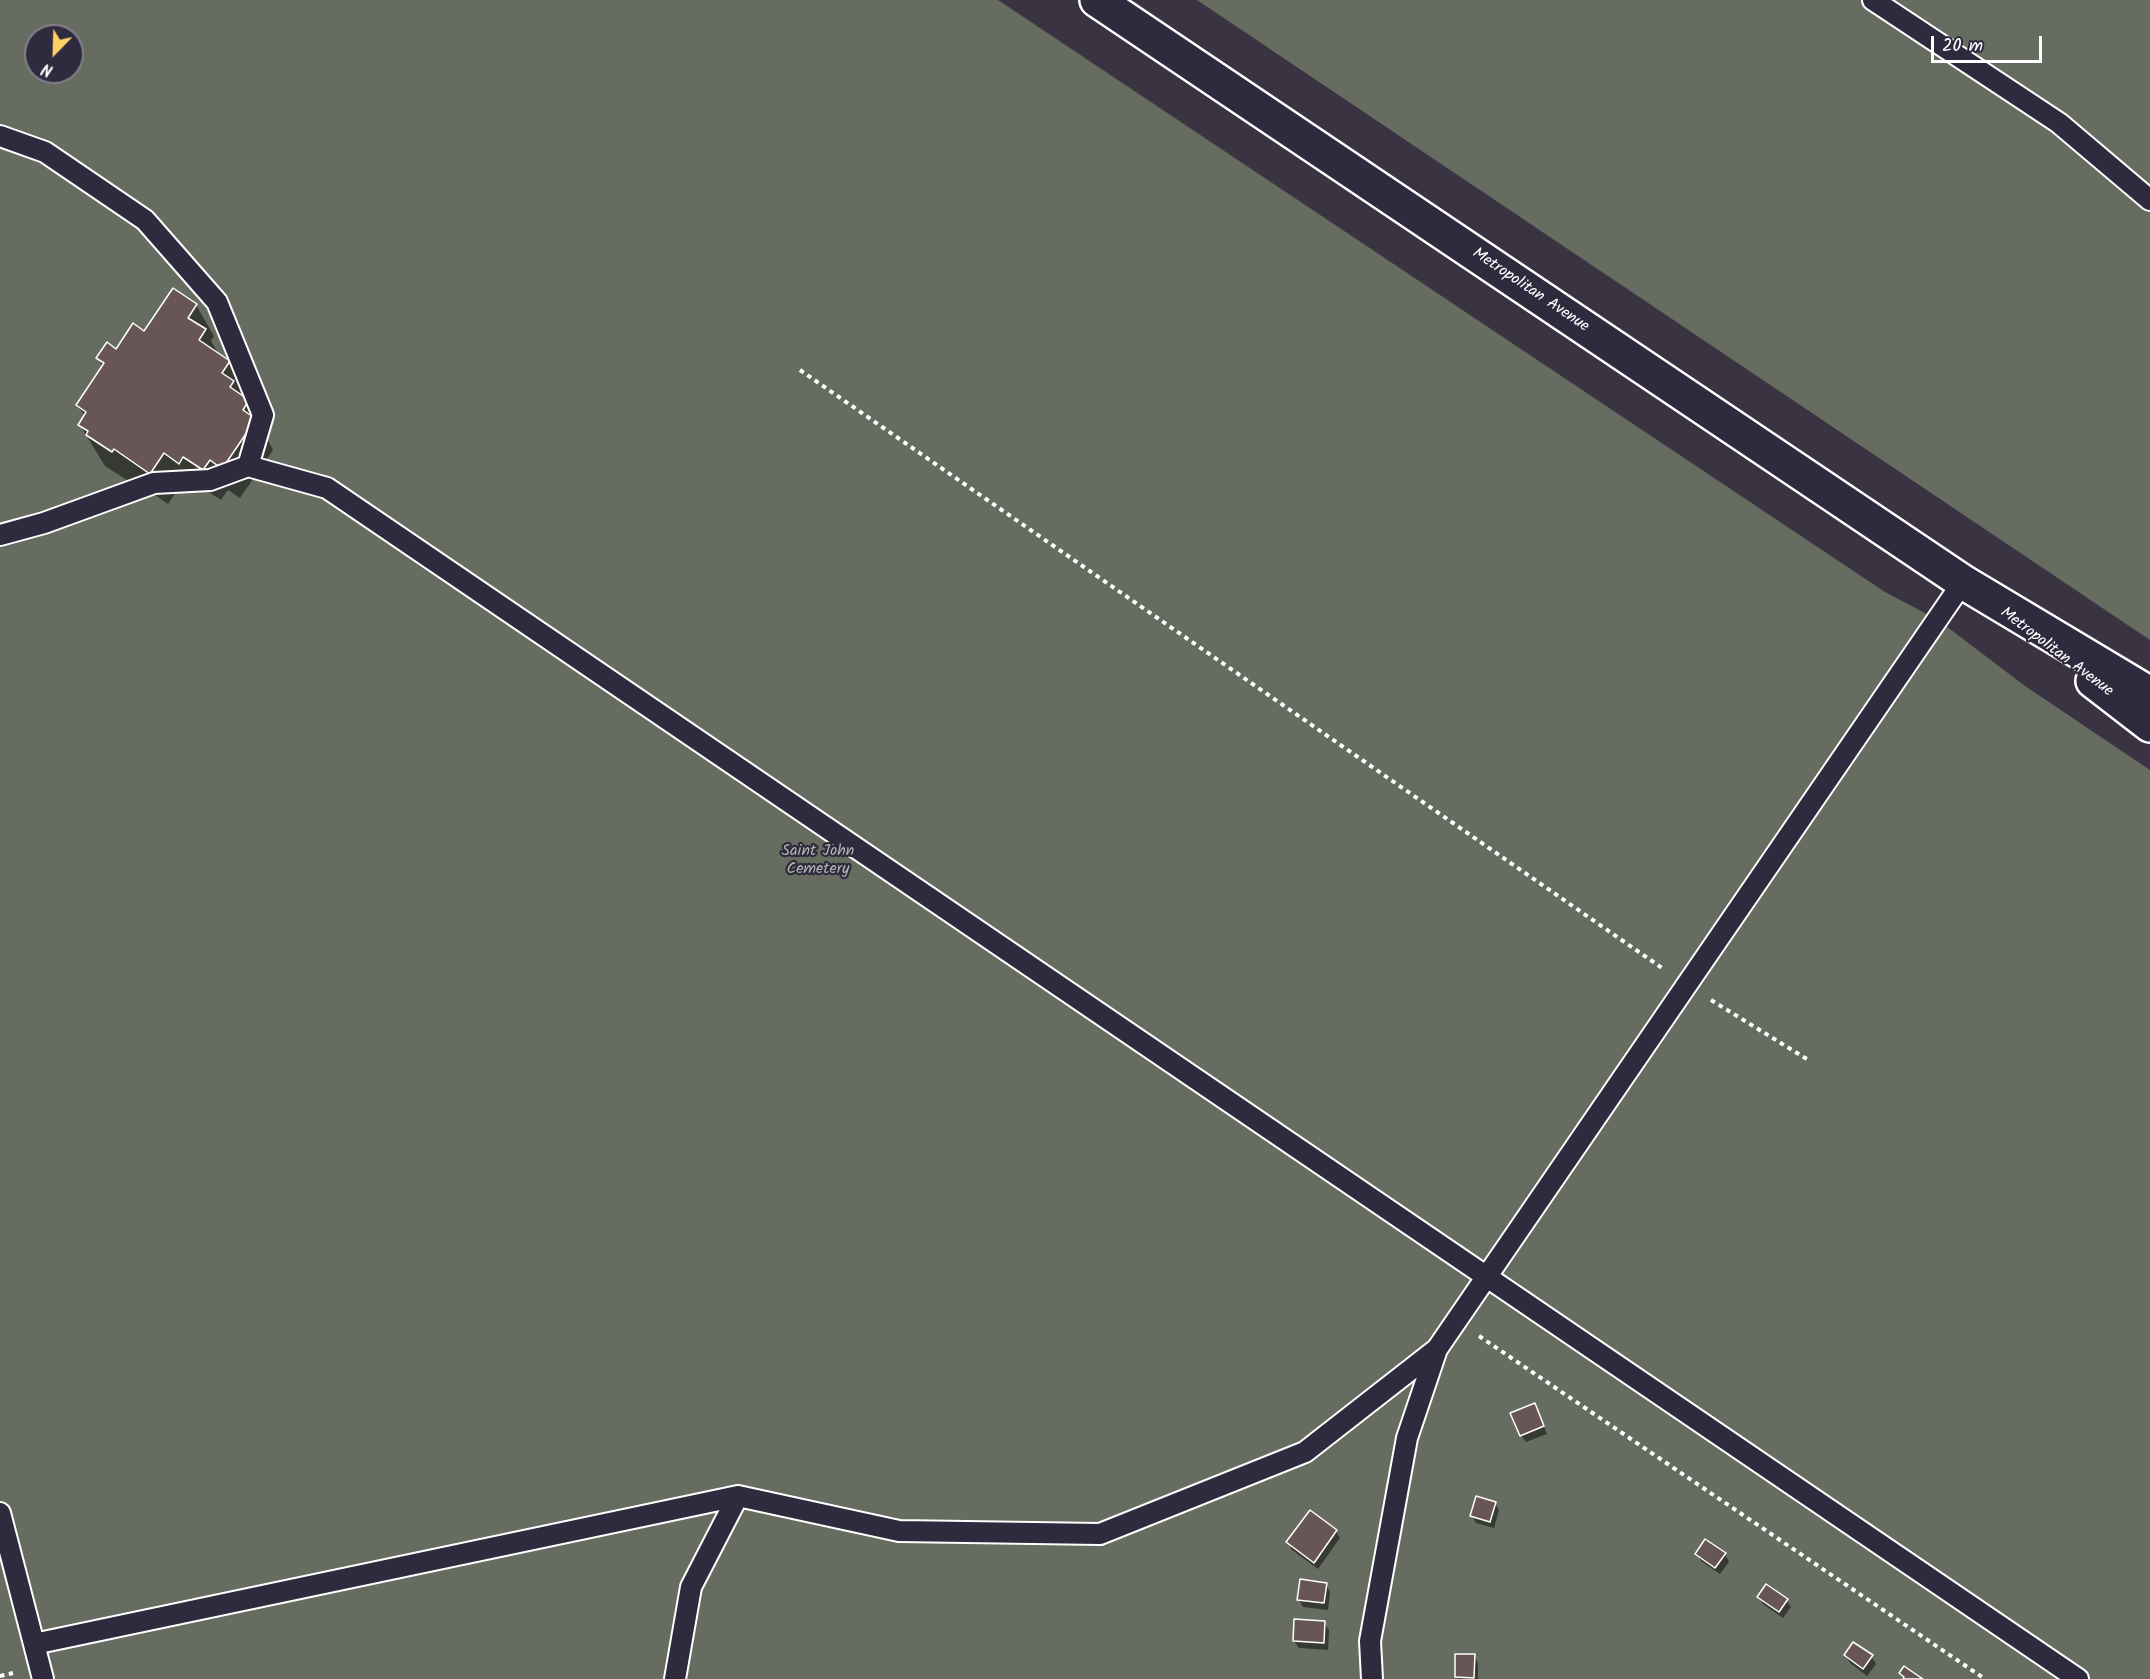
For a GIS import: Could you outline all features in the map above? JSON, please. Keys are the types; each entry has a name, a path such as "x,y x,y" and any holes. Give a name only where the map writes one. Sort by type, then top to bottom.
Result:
{"main road":[{"name":"Metropolitan Avenue","path":"1097,0 1963,582 2150,694"},
{"name":"Metropolitan Avenue","path":"1963,582 2150,725"}],"lane":[{"path":"1873,0 2059,123 2150,200"},
{"path":"0,136 45,152 145,220 217,302 263,415 248,466"},
{"path":"0,535 44,523 154,483 210,480 248,466 327,488 2078,1679"},
{"path":"1372,1679 1370,1641 1407,1438 1437,1350 1963,582"},
{"path":"34,1644 738,1496 899,1531 1100,1534 1305,1452 1437,1350"},
{"path":"675,1679 691,1587 738,1496"},
{"path":"0,1513 43,1679"}],"path":[{"path":"800,370 1687,985 1810,1061"},
{"path":"1456,1321 1985,1679"}],"green space":[{"name":"Saint John Cemetery","path":"0,0 998,0 1885,592 1938,620 2025,686 2150,770 2150,1679 0,1679"},
{"path":"1197,0 2150,0 2150,640"}],"building":[{"path":"173,288 197,304 188,318 206,329 199,340 230,361 222,373 234,381 230,387 249,400 243,410 256,419 222,469 210,460 203,470 183,457 179,464 164,453 150,474 114,449 112,452 86,435 88,431 78,425 86,412 76,405 104,363 96,358 107,342 116,349 133,323 144,331"},
{"path":"1535,1403 1544,1426 1520,1436 1510,1413"},
{"path":"1476,1496 1496,1502 1490,1522 1470,1516"},
{"path":"1310,1510 1337,1530 1314,1563 1286,1542"},
{"path":"1705,1539 1726,1553 1715,1568 1695,1554"},
{"path":"1300,1579 1327,1583 1324,1603 1297,1600"},
{"path":"1766,1584 1788,1599 1779,1612 1757,1597"},
{"path":"1294,1619 1325,1621 1324,1643 1293,1641"},
{"path":"1853,1642 1873,1655 1863,1669 1844,1655"},
{"path":"1455,1654 1475,1654 1474,1678 1455,1677"},
{"path":"1904,1666 1923,1679 1903,1679 1904,1677 1899,1673"}]}
